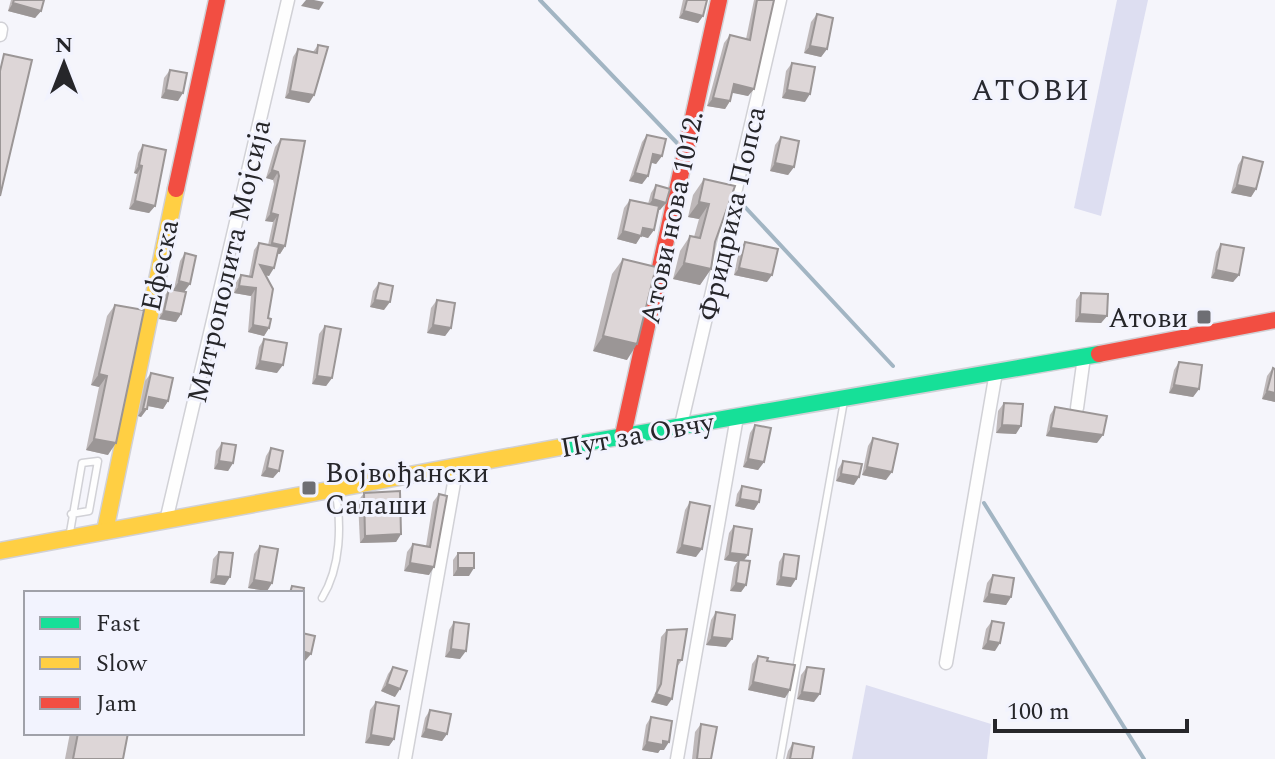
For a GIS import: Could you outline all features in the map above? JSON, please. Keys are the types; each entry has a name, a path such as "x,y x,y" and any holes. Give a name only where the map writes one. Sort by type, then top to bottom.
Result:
{"street":[{"name":"Ефеска","path":"105,531 123,432 217,0"},
{"name":"Митрополита Мојсија","path":"166,521 288,0"},
{"name":"Атови нова 1012.","path":"623,435 719,0"},
{"name":"Фридриха Попса","path":"681,425 780,0"},
{"name":"Пут за Овчу","path":"0,551 623,435 1084,357 1275,320"},
{"path":"1077,408 1084,357"},
{"path":"946,663 996,372"},
{"path":"677,759 737,417"},
{"path":"405,759 457,466"}],"lane":[{"path":"780,759 845,397"},
{"path":"69,538 71,514 82,463 98,461 89,511 71,514"},
{"path":"322,598 330,586 337,543 339,524 335,489"}],"shaded area":[{"path":"1117,0 1148,0 1101,216 1074,208"},
{"path":"866,685 991,724 987,759 852,759"}],"building":[{"path":"14,0 44,0 41,11 13,3"},
{"path":"687,0 707,0 703,16 684,11"},
{"path":"757,0 774,0 754,89 734,84 730,101 713,98 730,35 750,40"},
{"path":"817,14 833,18 827,49 810,46"},
{"path":"318,45 328,47 314,95 290,91 298,49 317,53"},
{"path":"4,54 32,60 0,196 0,71"},
{"path":"792,63 815,67 810,94 787,90"},
{"path":"170,70 187,73 183,93 166,90"},
{"path":"647,135 666,139 662,156 653,154 648,176 635,173"},
{"path":"781,137 799,141 794,167 775,163"},
{"path":"281,139 305,141 285,246 272,243 278,215 271,213 279,176 272,170"},
{"path":"143,145 166,150 155,206 135,201"},
{"path":"1243,157 1263,162 1256,189 1237,185"},
{"path":"704,179 735,186 715,242 711,269 684,263 690,236 700,238 709,204 699,202"},
{"path":"656,185 670,189 666,203 653,199"},
{"path":"630,200 659,206 654,230 643,228 641,236 623,231"},
{"path":"745,242 778,249 772,275 739,268"},
{"path":"259,243 279,247 274,268 260,265 273,289 269,328 253,325 256,288 239,286 241,275 252,277"},
{"path":"1221,244 1244,248 1239,275 1216,270"},
{"path":"185,253 196,256 190,284 179,281"},
{"path":"623,259 656,267 637,344 603,336"},
{"path":"379,283 393,286 390,302 375,300"},
{"path":"169,289 186,292 181,314 164,311"},
{"path":"1081,293 1108,294 1107,316 1080,314"},
{"path":"437,300 455,303 451,328 433,325"},
{"path":"115,305 144,310 116,443 94,439 107,376 99,374"},
{"path":"325,326 341,329 332,378 317,376"},
{"path":"264,339 287,343 283,365 260,361"},
{"path":"1179,362 1202,365 1199,389 1174,385"},
{"path":"1275,369 1275,393 1267,391"},
{"path":"151,373 173,378 168,401 149,397 147,409 143,409"},
{"path":"1004,403 1023,404 1021,426 1002,425"},
{"path":"1055,407 1107,416 1103,435 1051,428"},
{"path":"755,425 771,428 764,462 748,459"},
{"path":"873,438 898,444 892,472 867,467"},
{"path":"222,443 236,445 233,463 219,461"},
{"path":"271,448 283,451 279,471 267,468"},
{"path":"843,461 862,464 859,477 841,474"},
{"path":"742,486 761,490 759,502 740,499"},
{"path":"400,491 401,534 365,536 364,493"},
{"path":"439,494 447,496 434,567 410,563 413,544 430,547"},
{"path":"690,502 710,506 702,549 682,545"},
{"path":"734,526 752,529 748,555 730,553"},
{"path":"260,546 278,549 272,583 254,580"},
{"path":"219,552 233,553 230,577 216,576"},
{"path":"458,553 474,553 474,568 458,568"},
{"path":"784,554 799,556 796,579 781,577"},
{"path":"739,560 750,561 746,585 736,583"},
{"path":"993,575 1014,578 1011,597 989,594"},
{"path":"292,586 304,588 304,591 291,591"},
{"path":"716,612 735,615 732,639 712,637"},
{"path":"992,621 1004,623 1000,643 988,641"},
{"path":"454,622 469,624 466,651 451,649"},
{"path":"687,629 672,699 656,694 661,684 667,630"},
{"path":"304,633 315,636 311,654 304,652"},
{"path":"758,656 768,658 767,661 795,665 790,690 753,682"},
{"path":"393,667 407,671 400,689 387,684"},
{"path":"807,667 824,669 820,694 802,692"},
{"path":"376,702 399,706 394,739 371,735"},
{"path":"430,710 451,714 447,734 426,729"},
{"path":"651,717 672,721 669,742 663,741 663,745 647,742"},
{"path":"701,724 717,727 711,759 697,759"},
{"path":"78,735 128,735 123,759 73,759"},
{"path":"793,743 814,747 812,759 790,759"}],"waterway":[{"path":"540,0 678,144"},
{"path":"745,207 893,366"},
{"path":"984,503 1144,759"}],"traffic: fast":[{"path":"561,447 1099,354"}],"traffic: slow":[{"path":"105,531 176,189"},
{"path":"0,551 561,447"}],"traffic: jam":[{"path":"176,189 217,0"},
{"path":"623,435 719,0"},
{"path":"1099,354 1275,320"}],"place":[{"name":"Атови","path":"1204,317"},
{"name":"Војвођански Салаши","path":"309,488"}],"district":[{"name":"АТОВИ","path":"1031,90"}]}
